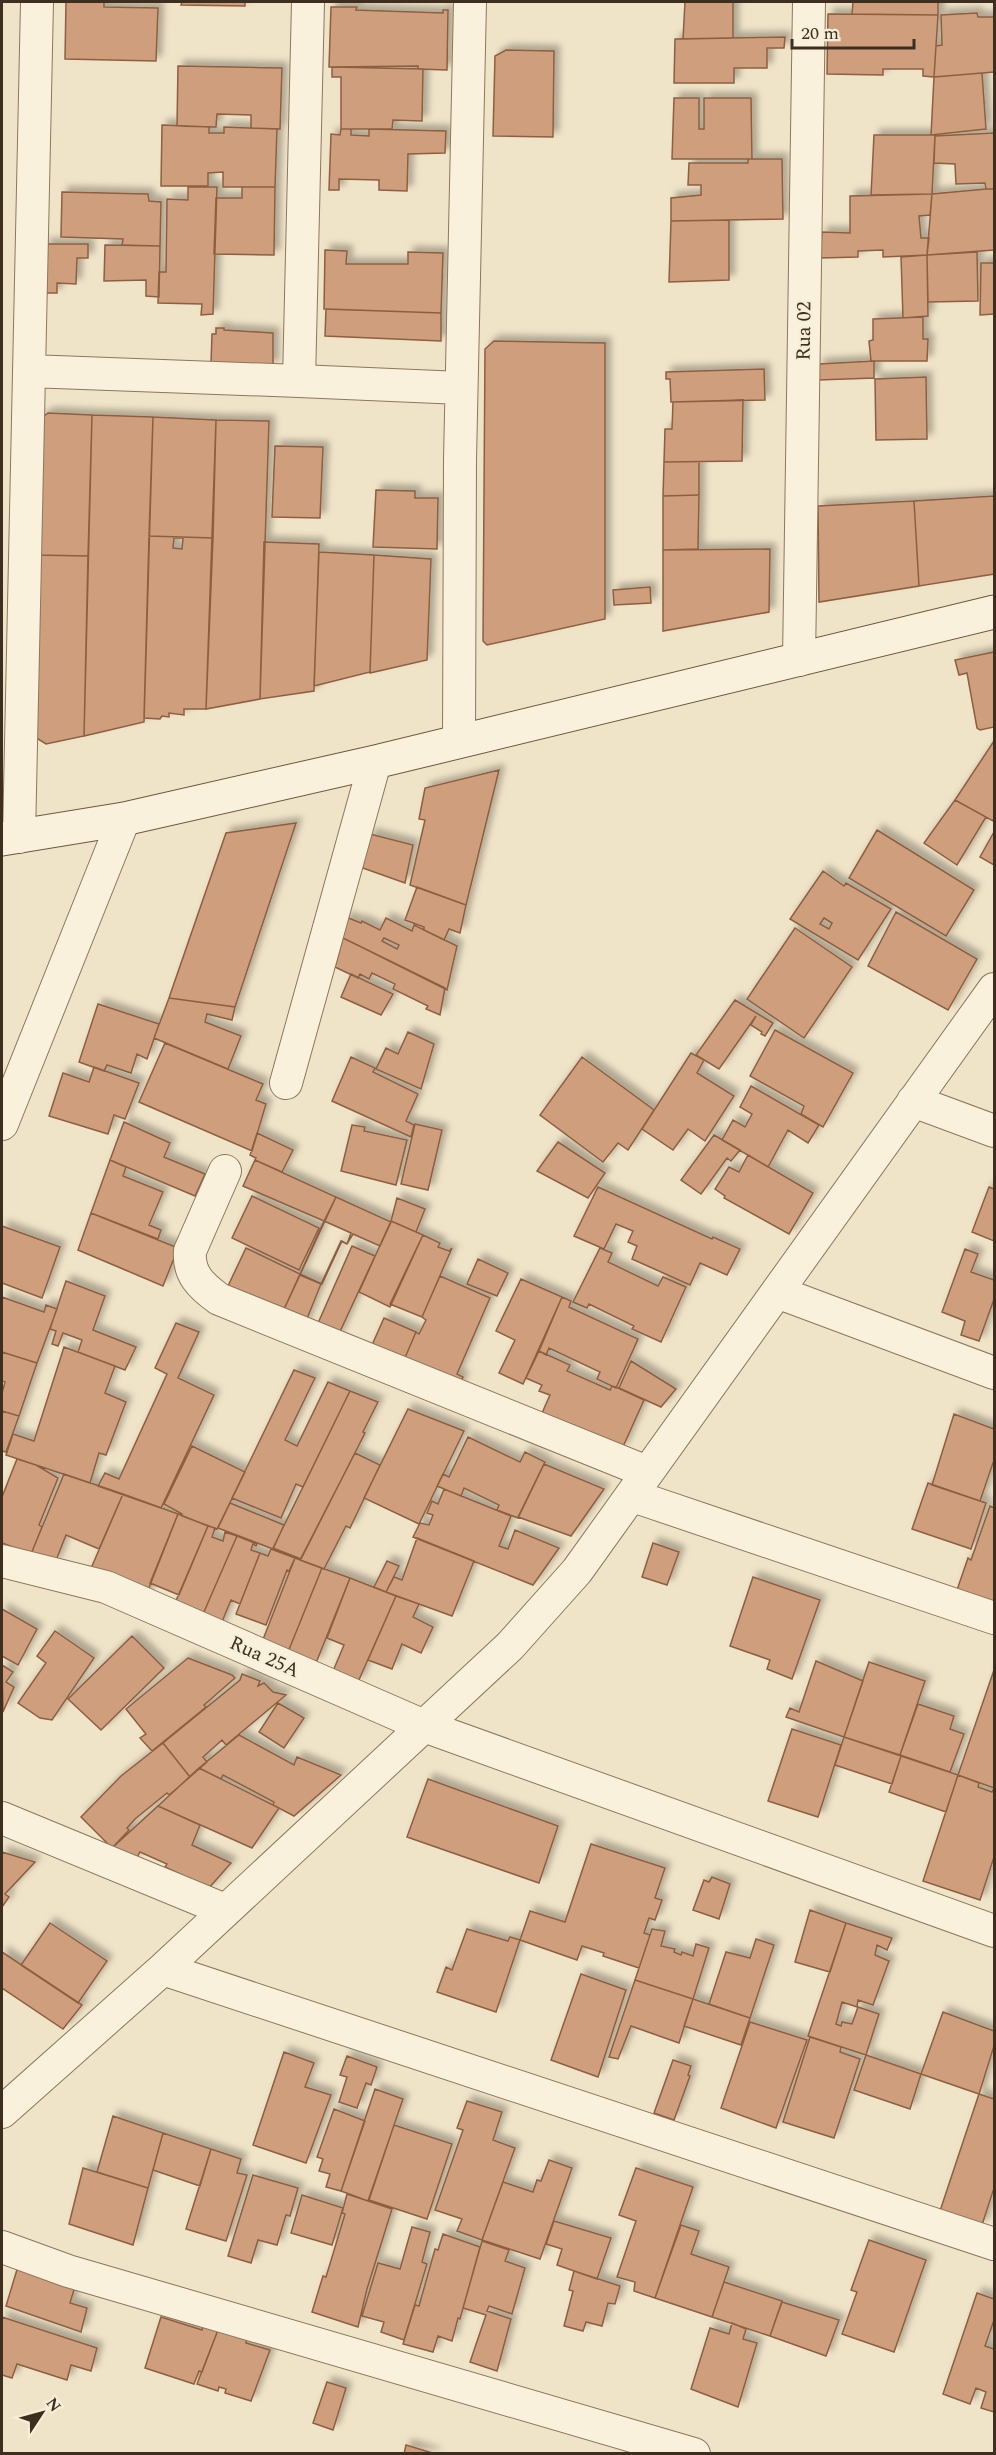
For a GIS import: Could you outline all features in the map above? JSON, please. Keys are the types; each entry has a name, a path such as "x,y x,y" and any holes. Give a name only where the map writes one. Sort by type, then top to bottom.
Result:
{"street":[{"path":"37,2 29,371 10,838 124,819 375,762 994,612"},
{"path":"299,381 308,2"},
{"path":"459,740 461,388 470,2"},
{"name":"Rua 02","path":"799,660 809,2"},
{"path":"29,371 461,388"},
{"path":"286,1083 375,762"},
{"path":"2,1124 124,819"},
{"path":"2,2112 164,1969 510,1646 578,1571 994,989"},
{"path":"913,1101 994,1131"},
{"path":"225,1171 190,1251 189,1264 200,1285 219,1299 640,1484 994,1618"},
{"path":"777,1292 994,1373"},
{"name":"Rua 25A","path":"2,1561 106,1587 424,1726 994,1931"},
{"path":"2,1818 225,1910"},
{"path":"164,1969 994,2244"},
{"path":"2,2247 68,2271 694,2454"}],"building":[{"path":"66,2 104,2 104,7 158,8 156,61 65,59"},
{"path":"182,2 245,2 245,6 181,5"},
{"path":"685,2 733,2 733,38 683,39"},
{"path":"853,2 938,2 938,15 852,14"},
{"path":"331,7 443,13 443,10 448,10 447,70 418,69 418,66 329,67"},
{"path":"977,13 978,17 994,17 994,72 934,77 936,46 942,45 941,15"},
{"path":"828,14 938,15 934,77 923,76 923,69 883,69 883,75 827,74"},
{"path":"785,37 784,48 767,48 767,68 734,68 734,83 674,83 675,39"},
{"path":"506,50 554,51 553,137 493,136 495,56"},
{"path":"178,66 282,68 280,129 251,128 251,115 217,114 216,127 177,126"},
{"path":"332,67 423,69 422,121 393,120 392,129 341,129 341,77 332,77"},
{"path":"982,73 986,129 931,135 934,77"},
{"path":"674,98 699,98 699,129 704,129 704,98 751,98 752,159 672,159"},
{"path":"162,125 209,127 209,133 224,133 224,127 277,129 275,187 223,187 223,172 208,173 208,186 161,186"},
{"path":"341,129 351,129 351,135 369,136 369,129 446,131 445,153 408,154 407,191 379,190 379,180 339,179 339,190 329,190 331,134 340,135"},
{"path":"994,133 994,189 986,189 985,183 956,184 955,164 934,163 935,136"},
{"path":"874,135 935,135 932,194 871,195"},
{"path":"748,159 782,159 783,219 671,221 671,198 701,195 701,185 688,185 689,163 748,163"},
{"path":"188,187 217,187 213,314 201,315 202,304 158,303 159,272 166,272 167,199 188,200"},
{"path":"242,187 275,187 274,255 214,254 216,198 242,198"},
{"path":"994,189 994,250 927,255 932,194"},
{"path":"62,192 148,194 149,201 161,202 160,246 122,245 123,239 61,237"},
{"path":"932,194 930,215 919,216 921,238 929,238 927,255 883,257 883,250 858,251 858,257 820,258 822,232 850,233 850,196"},
{"path":"729,220 729,280 669,282 671,221"},
{"path":"45,244 88,244 88,258 77,258 76,284 57,283 57,293 43,293"},
{"path":"105,245 160,246 159,297 146,296 146,280 104,281"},
{"path":"325,250 347,251 346,264 408,264 408,252 443,253 441,313 324,309"},
{"path":"977,252 978,301 928,302 927,255"},
{"path":"927,255 928,316 903,318 901,257"},
{"path":"981,263 994,263 994,314 980,315"},
{"path":"326,309 441,313 441,341 325,336"},
{"path":"923,317 923,339 928,339 927,361 871,361 869,341 873,340 873,319"},
{"path":"216,328 273,333 273,366 211,363 212,334 216,334"},
{"path":"494,341 605,343 605,619 487,645 483,641 485,349"},
{"path":"874,361 874,378 818,380 819,364"},
{"path":"764,369 765,400 671,402 670,379 666,379 666,372"},
{"path":"926,377 927,439 876,440 875,379"},
{"path":"743,400 742,461 664,462 665,429 672,429 673,402"},
{"path":"48,413 92,415 88,556 35,555 39,420"},
{"path":"92,415 153,417 144,722 84,736"},
{"path":"153,417 216,420 213,538 149,536"},
{"path":"216,420 269,421 260,699 206,709"},
{"path":"275,446 323,447 320,518 272,517"},
{"path":"664,462 699,462 699,495 663,496"},
{"path":"376,490 415,491 415,498 438,498 437,549 373,547"},
{"path":"699,495 698,549 663,550 663,496"},
{"path":"994,496 994,574 919,586 914,501"},
{"path":"914,501 919,586 819,602 818,506"},
{"path":"149,536 213,538 206,709 184,709 184,715 169,713 169,717 162,716 160,719 144,718","holes":["174,538 183,538 182,549 173,548"]},
{"path":"264,542 319,544 314,691 260,699"},
{"path":"770,549 769,612 663,631 663,550"},
{"path":"319,552 374,555 370,672 314,686"},
{"path":"35,555 88,556 84,736 46,744 30,734"},
{"path":"374,555 431,559 427,660 370,673"},
{"path":"650,587 651,603 614,605 613,590"},
{"path":"994,652 994,727 980,730 977,728 967,673 959,675 955,660"},
{"path":"994,741 994,818 993,821 955,800"},
{"path":"499,770 466,905 410,885 425,820 419,819 425,788"},
{"path":"955,800 986,817 957,865 924,843"},
{"path":"296,823 235,1007 169,998 226,833"},
{"path":"877,830 974,890 946,936 849,878"},
{"path":"994,832 994,865 980,857"},
{"path":"370,834 413,845 405,883 360,867"},
{"path":"823,871 844,886 846,883 891,909 858,960 790,919","holes":["824,918 832,923 829,929 820,924"]},
{"path":"417,887 466,905 460,933 449,929 444,940 424,930 424,927 405,920"},
{"path":"896,912 977,959 948,1010 868,966"},
{"path":"346,917 361,923 362,921 380,930 386,918 412,931 414,925 457,946 447,990 339,936","holes":["384,938 399,945 397,949 382,941"]},
{"path":"795,928 852,967 804,1038 747,999"},
{"path":"343,938 445,988 440,1015 426,1009 428,1006 393,989 395,984 372,973 369,979 360,974 358,978 335,967"},
{"path":"351,974 393,994 381,1015 341,997"},
{"path":"169,998 235,1007 232,1020 207,1014 205,1022 241,1036 228,1069 154,1038"},
{"path":"735,1000 773,1023 765,1036 751,1025 756,1016 719,1069 696,1055"},
{"path":"98,1004 159,1024 147,1059 137,1054 131,1073 107,1065 104,1071 79,1062"},
{"path":"775,1030 853,1073 823,1127 801,1114 804,1106 750,1076"},
{"path":"408,1032 434,1044 421,1089 376,1069 386,1048 398,1054"},
{"path":"165,1043 263,1084 256,1100 266,1104 252,1151 139,1102"},
{"path":"691,1053 704,1060 697,1073 734,1096 705,1141 688,1129 673,1150 642,1129"},
{"path":"351,1057 375,1068 373,1072 418,1094 406,1121 414,1125 411,1137 332,1101"},
{"path":"582,1057 654,1110 628,1150 618,1143 603,1162 540,1115"},
{"path":"94,1067 139,1083 125,1119 114,1115 108,1134 49,1116 63,1073 89,1082"},
{"path":"751,1086 819,1125 808,1143 788,1130 768,1167 722,1140 733,1120 745,1127 752,1114 740,1107"},
{"path":"124,1122 170,1143 164,1157 205,1174 195,1196 110,1160"},
{"path":"415,1124 442,1130 428,1190 401,1184"},
{"path":"352,1125 365,1127 364,1131 407,1140 396,1185 341,1171"},
{"path":"257,1133 293,1150 282,1172 255,1160 256,1158 250,1155"},
{"path":"714,1135 740,1150 731,1161 727,1158 701,1194 681,1180"},
{"path":"558,1142 605,1173 588,1198 537,1171"},
{"path":"748,1155 813,1193 789,1234 724,1198 725,1196 715,1189 729,1167 739,1172"},
{"path":"110,1160 126,1167 123,1176 163,1192 149,1225 161,1230 158,1239 91,1213"},
{"path":"255,1160 336,1197 324,1221 243,1186"},
{"path":"598,1187 712,1239 713,1237 740,1249 727,1275 700,1263 690,1285 632,1259 637,1246 628,1242 633,1231 616,1224 604,1249 574,1236"},
{"path":"989,1187 994,1189 994,1241 972,1232"},
{"path":"252,1196 319,1228 299,1270 232,1238"},
{"path":"336,1197 391,1222 380,1246 353,1234 347,1244 341,1241 321,1284 300,1275"},
{"path":"397,1198 425,1209 416,1232 391,1221"},
{"path":"91,1213 178,1248 163,1286 78,1250"},
{"path":"324,1221 351,1233 347,1244 342,1241 322,1284 300,1274"},
{"path":"391,1221 423,1235 390,1307 359,1292"},
{"path":"2,1226 60,1247 42,1298 2,1283"},
{"path":"423,1235 440,1243 438,1247 449,1251 452,1248 422,1317 390,1304"},
{"path":"352,1246 375,1256 337,1338 315,1330"},
{"path":"246,1248 300,1274 280,1318 228,1286"},
{"path":"600,1248 612,1253 608,1262 658,1286 663,1277 686,1287 661,1342 632,1329 634,1326 589,1304 587,1308 573,1302"},
{"path":"965,1249 978,1254 971,1272 994,1280 994,1299 979,1341 961,1335 965,1321 942,1312"},
{"path":"478,1259 508,1273 497,1296 467,1284"},
{"path":"300,1275 321,1284 304,1326 280,1318"},
{"path":"440,1276 490,1298 457,1374 463,1377 457,1391 401,1367 416,1332 419,1334 426,1320 422,1317"},
{"path":"521,1279 562,1297 523,1384 499,1373 515,1340 496,1331"},
{"path":"66,1281 105,1296 93,1330 136,1347 125,1370 78,1352 82,1340 63,1333 58,1346 52,1344 56,1331 50,1329"},
{"path":"2,1297 44,1312 46,1305 57,1309 37,1363 2,1352"},
{"path":"562,1297 571,1301 569,1307 638,1339 616,1388 597,1379 600,1372 549,1348 546,1355 539,1351"},
{"path":"384,1318 416,1332 401,1367 368,1354"},
{"path":"176,1323 199,1332 178,1378 214,1395 161,1508 98,1486 105,1473 119,1479 167,1374 155,1368"},
{"path":"64,1347 115,1366 105,1393 126,1402 106,1455 99,1453 90,1483 6,1455 13,1434 34,1441"},
{"path":"539,1351 570,1365 567,1371 610,1390 612,1386 616,1387 644,1400 622,1449 542,1413 550,1395 539,1391 542,1385 526,1378"},
{"path":"2,1352 37,1363 19,1416 2,1411 2,1393 5,1382 2,1381"},
{"path":"631,1361 676,1389 661,1407 619,1388"},
{"path":"294,1370 315,1378 285,1440 297,1446 328,1382 350,1391 303,1487 296,1484 281,1518 232,1498"},
{"path":"350,1391 378,1402 363,1432 365,1433 301,1559 273,1548"},
{"path":"408,1409 464,1431 419,1524 364,1498"},
{"path":"2,1411 19,1416 6,1452 2,1451"},
{"path":"954,1414 994,1429 994,1460 980,1501 932,1485"},
{"path":"468,1437 520,1462 525,1452 545,1462 518,1518 497,1510 499,1505 464,1488 461,1496 437,1486 443,1474 449,1477"},
{"path":"192,1446 245,1472 217,1529 182,1516 164,1504"},
{"path":"355,1453 380,1465 350,1528 346,1526 324,1569 300,1560"},
{"path":"17,1459 36,1465 58,1478 39,1525 42,1527 31,1554 2,1543 2,1497"},
{"path":"544,1464 604,1489 571,1536 518,1517"},
{"path":"64,1474 123,1494 99,1549 66,1535 55,1563 31,1554"},
{"path":"928,1483 986,1503 971,1549 912,1529"},
{"path":"444,1489 511,1516 499,1546 508,1549 515,1530 559,1548 533,1585 413,1537 420,1523 429,1525 433,1515 427,1513 432,1501 438,1504"},
{"path":"123,1494 178,1514 143,1603 86,1580"},
{"path":"230,1503 284,1525 273,1549 218,1528"},
{"path":"990,1506 994,1508 994,1605 957,1590 968,1558 971,1560"},
{"path":"178,1514 208,1526 179,1595 150,1583"},
{"path":"208,1526 215,1528 212,1537 223,1541 225,1532 237,1536 200,1621 172,1610"},
{"path":"237,1536 257,1544 256,1546 253,1544 251,1550 260,1553 240,1604 231,1600 219,1629 200,1621"},
{"path":"417,1538 474,1561 452,1616 386,1592 394,1577 402,1580"},
{"path":"653,1543 679,1552 667,1585 642,1577"},
{"path":"271,1549 295,1558 289,1571 287,1570 266,1625 236,1614 260,1553 268,1556"},
{"path":"295,1558 322,1568 288,1652 262,1642"},
{"path":"387,1561 399,1566 386,1592 374,1587"},
{"path":"322,1568 350,1578 316,1663 288,1652"},
{"path":"753,1577 820,1600 792,1679 767,1669 770,1660 730,1646"},
{"path":"350,1578 396,1596 358,1682 333,1671 344,1645 327,1638"},
{"path":"396,1596 419,1604 413,1617 433,1627 421,1653 402,1644 392,1669 368,1660"},
{"path":"2,1609 37,1629 18,1665 2,1656"},
{"path":"55,1631 94,1658 52,1720 40,1718 18,1703 46,1663 37,1656"},
{"path":"132,1636 164,1668 101,1730 68,1699"},
{"path":"188,1658 235,1678 204,1705 206,1707 152,1751 140,1738 146,1734 126,1709"},
{"path":"816,1661 863,1681 844,1737 786,1717 790,1708 799,1712"},
{"path":"869,1662 925,1681 900,1755 844,1737"},
{"path":"2,1665 13,1672 6,1682 14,1687 3,1712"},
{"path":"994,1670 994,1788 958,1775"},
{"path":"242,1674 260,1681 258,1686 264,1683 273,1692 286,1695 226,1745 222,1740 203,1757 207,1762 190,1777 163,1743 240,1680"},
{"path":"278,1703 304,1718 284,1748 259,1732"},
{"path":"918,1704 954,1716 950,1729 964,1734 950,1772 900,1755"},
{"path":"792,1729 841,1745 818,1817 768,1801"},
{"path":"239,1735 294,1765 297,1757 341,1775 294,1816 273,1805 274,1802 223,1775 221,1779 199,1768"},
{"path":"844,1737 901,1756 892,1784 835,1765"},
{"path":"163,1743 190,1777 135,1819 127,1828 129,1830 112,1848 81,1817 121,1776"},
{"path":"901,1756 958,1775 946,1812 889,1792"},
{"path":"199,1768 279,1808 252,1848 158,1806"},
{"path":"958,1775 979,1783 978,1787 992,1792 994,1788 994,1857 980,1900 923,1881"},
{"path":"428,1779 558,1826 539,1883 407,1837"},
{"path":"158,1806 200,1825 192,1845 231,1863 208,1889 175,1876 178,1873 165,1867 167,1864 140,1852 136,1859 111,1849"},
{"path":"591,1844 665,1868 655,1898 662,1900 655,1920 649,1918 644,1933 650,1935 639,1968 582,1946 577,1960 520,1940 530,1911 565,1922"},
{"path":"2,1852 35,1862 5,1894 9,1897 2,1907"},
{"path":"712,1877 730,1884 719,1919 693,1910 704,1880 709,1882"},
{"path":"810,1910 846,1923 830,1972 795,1962"},
{"path":"50,1923 107,1961 78,2003 21,1965"},
{"path":"846,1923 892,1938 887,1950 877,1945 875,1955 889,1961 873,2005 858,2000 857,2007 842,2002 836,2024 841,2026 842,2022 852,2024 858,2007 879,2014 866,2055 808,2036"},
{"path":"467,1929 508,1941 510,1937 520,1940 496,2012 437,1992 446,1967 452,1970"},
{"path":"652,1929 665,1931 661,1946 675,1949 674,1952 681,1955 682,1952 693,1956 696,1944 709,1948 693,1999 635,1980"},
{"path":"756,1939 774,1945 750,2018 709,2004 726,1952 750,1958"},
{"path":"2,1952 82,2005 63,2029 2,1988"},
{"path":"581,1974 626,1990 598,2077 551,2060"},
{"path":"635,1980 693,1999 679,2043 631,2026 618,2059 609,2057"},
{"path":"693,1999 750,2018 741,2045 684,2026"},
{"path":"943,2012 994,2031 994,2046 979,2094 921,2074"},
{"path":"750,2022 807,2040 776,2128 721,2108"},
{"path":"810,2037 841,2047 840,2052 860,2059 834,2138 783,2122"},
{"path":"284,2052 314,2063 305,2087 331,2095 306,2163 253,2145"},
{"path":"866,2055 921,2074 910,2109 854,2090"},
{"path":"347,2056 377,2067 371,2085 366,2083 357,2108 339,2102 347,2077 340,2075"},
{"path":"673,2060 691,2066 688,2075 690,2076 674,2120 654,2113"},
{"path":"375,2089 403,2099 368,2201 341,2191"},
{"path":"979,2094 994,2099 994,2188 982,2225 940,2211"},
{"path":"467,2101 502,2112 493,2140 515,2148 482,2240 457,2231 462,2219 435,2210 463,2130 457,2128"},
{"path":"334,2109 365,2121 341,2191 326,2187 330,2174 319,2171 323,2159 317,2157"},
{"path":"113,2116 163,2133 148,2188 97,2172"},
{"path":"394,2125 452,2144 427,2219 369,2200"},
{"path":"163,2133 211,2149 200,2186 153,2170"},
{"path":"211,2149 241,2159 237,2173 247,2175 226,2241 186,2229"},
{"path":"549,2160 572,2168 540,2259 482,2240 503,2182 533,2192 537,2180 541,2181"},
{"path":"83,2168 148,2188 133,2245 69,2224"},
{"path":"636,2168 693,2187 655,2298 634,2291 635,2282 617,2277 636,2221 619,2215"},
{"path":"253,2175 298,2188 290,2216 286,2215 277,2245 258,2240 251,2263 228,2256"},
{"path":"347,2194 392,2209 367,2289 358,2327 312,2312 323,2276 326,2277 345,2214 342,2213"},
{"path":"302,2195 343,2208 332,2245 291,2233"},
{"path":"554,2221 611,2238 597,2279 557,2265 562,2249 546,2244"},
{"path":"681,2225 699,2231 691,2254 729,2267 712,2317 655,2298"},
{"path":"412,2227 430,2232 422,2262 427,2264 404,2340 381,2332 384,2322 362,2316 378,2263 400,2269"},
{"path":"443,2234 480,2247 452,2341 438,2336 433,2352 403,2344 415,2305 419,2306 435,2249 438,2250"},
{"path":"869,2240 926,2260 894,2352 842,2334 857,2292 851,2290"},
{"path":"482,2241 509,2250 505,2261 525,2268 512,2314 489,2306 487,2311 511,2319 497,2371 470,2362 486,2315 463,2308"},
{"path":"19,2263 76,2283 70,2303 87,2308 81,2332 6,2306"},
{"path":"574,2271 620,2286 615,2304 608,2303 602,2326 586,2322 583,2331 564,2326 573,2291 569,2290"},
{"path":"724,2282 782,2301 770,2336 712,2317"},
{"path":"977,2293 994,2299 994,2320 985,2346 994,2349 994,2412 981,2408 986,2392 976,2388 970,2404 943,2394"},
{"path":"782,2302 839,2320 826,2356 770,2336"},
{"path":"2,2317 97,2348 91,2371 71,2365 67,2380 17,2364 12,2378 2,2375"},
{"path":"161,2317 202,2330 203,2325 218,2330 202,2372 199,2371 194,2384 145,2368"},
{"path":"732,2323 746,2329 743,2339 757,2343 738,2407 691,2389 710,2328 729,2334"},
{"path":"218,2330 247,2339 246,2343 270,2350 251,2401 225,2393 226,2389 219,2387 218,2391 197,2384"},
{"path":"327,2382 346,2388 333,2430 313,2423"},
{"path":"406,2445 436,2454 404,2454"}]}
